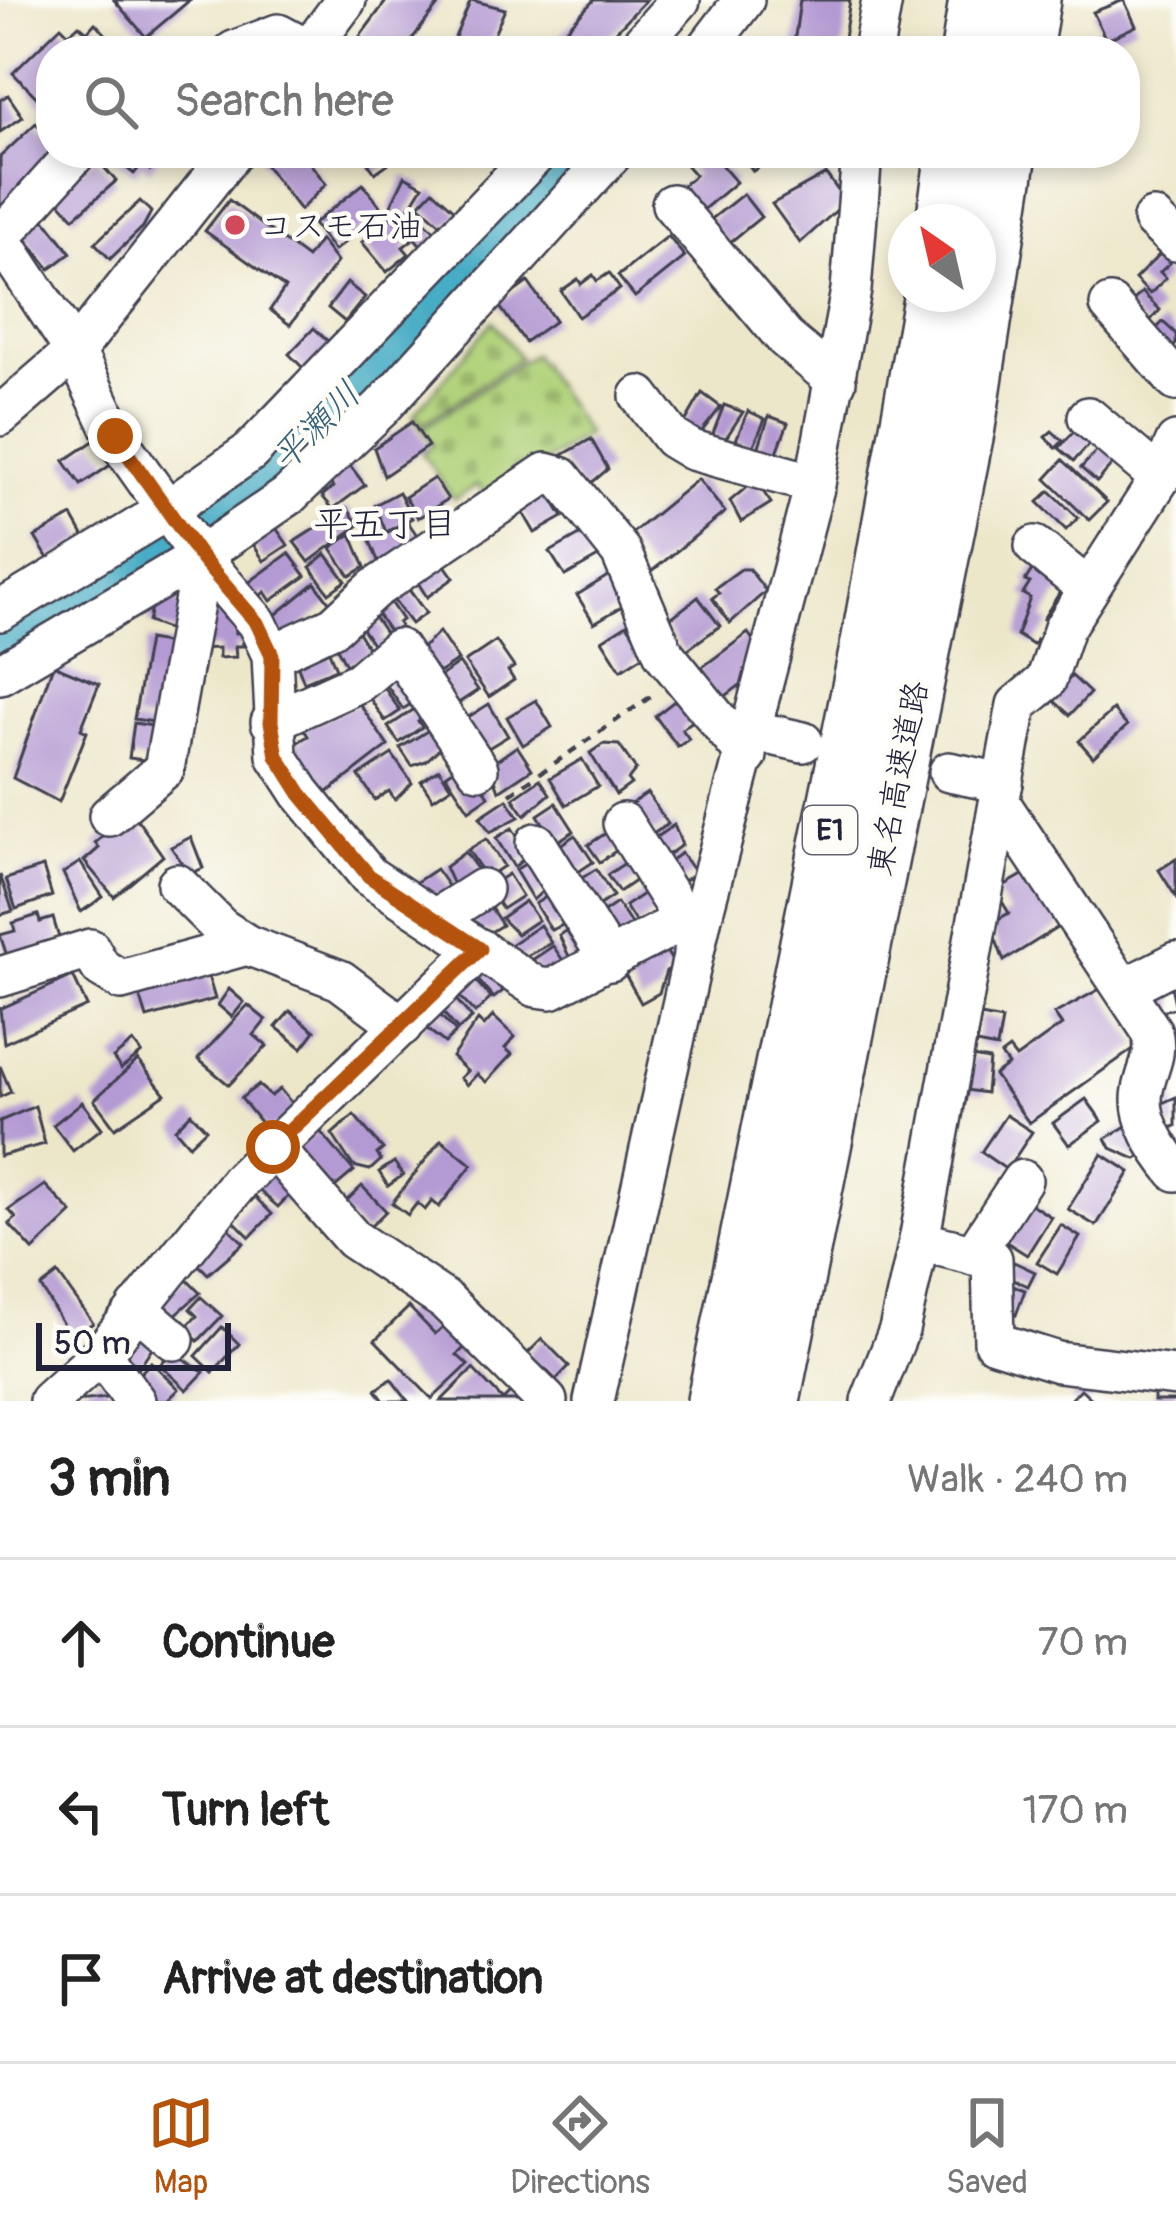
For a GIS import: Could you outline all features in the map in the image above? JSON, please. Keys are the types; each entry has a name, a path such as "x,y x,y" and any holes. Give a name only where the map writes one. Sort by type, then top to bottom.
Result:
{"highway":[{"path":"972,36 978,0"},
{"path":"1025,36 1031,0"},
{"path":"948,204 953,168"},
{"name":"東名高速道路","path":"771,1401 966,427 1006,168"},
{"name":"東名高速道路","path":"716,1389 870,643 930,312"}],"street":[{"path":"319,36 346,0"},
{"path":"648,36 680,0"},
{"path":"716,36 743,0"},
{"path":"875,36 881,0"},
{"path":"63,168 0,238 75,351 115,436 201,557 257,623 272,655 271,722 277,756 301,794 369,876 536,987 551,989 693,918"},
{"path":"0,416 75,351 220,168"},
{"path":"0,611 167,510 250,452 523,168"},
{"path":"0,674 201,557 288,496 381,408 599,168"},
{"path":"594,1401 693,918 750,744 815,484 851,290 861,168"},
{"path":"672,204 785,338 836,381"},
{"path":"1110,305 1176,381"},
{"path":"640,396 672,438 692,450 815,484"},
{"path":"871,1401 899,1330 919,1241 1017,705 1046,681 1064,628 1086,587 1168,460 1088,417"},
{"path":"272,655 334,626 374,589 546,472 561,477 621,552 664,654 680,675 750,744 803,742"},
{"path":"1035,546 1086,587"},
{"path":"109,815 164,769 201,557"},
{"path":"271,722 359,682 398,649 478,769"},
{"path":"950,772 1001,793 1152,1032 1156,1051 1142,1092 1143,1117 1171,1154"},
{"path":"622,823 693,918"},
{"path":"536,843 610,961"},
{"path":"177,884 221,928 247,945 340,980 402,1026"},
{"path":"435,919 482,889"},
{"path":"0,976 90,949 101,968 121,980 247,945"},
{"path":"49,1401 101,1354 273,1147 480,949"},
{"path":"1125,988 1176,962"},
{"path":"273,1147 353,1239 446,1300 547,1401"},
{"path":"973,1255 1022,1180"},
{"path":"919,1241 992,1259 994,1342 1133,1387 1176,1376"},
{"path":"137,1308 174,1340"},
{"path":"101,1354 135,1401"}],"path":[{"path":"510,794 680,675"}],"green space":[{"path":"493,321 520,358 420,426 413,416"},
{"path":"533,354 587,434 488,500 478,485 454,499 422,453 433,445 422,429"}],"building":[{"path":"114,0 190,0 147,36"},
{"path":"387,0 442,0 414,36 360,36"},
{"path":"471,0 505,9 493,36 455,36"},
{"path":"594,0 646,0 611,36 559,36"},
{"path":"800,0 850,0 844,36 795,36"},
{"path":"1124,0 1136,26 1104,36 1093,12"},
{"path":"95,23 108,36 51,36 61,26 69,34 79,25 87,32"},
{"path":"36,50 36,97 13,73"},
{"path":"8,95 23,117 0,132 0,100"},
{"path":"36,123 36,168 42,168 0,207 0,157"},
{"path":"83,168 105,168 116,181 74,218 53,194"},
{"path":"268,168 314,168 326,184 300,210"},
{"path":"689,168 724,168 736,182 697,215 676,191 695,175"},
{"path":"826,174 842,196 840,207 800,243 772,204"},
{"path":"405,176 423,186 404,217 389,209"},
{"path":"363,184 384,211 334,251 313,224"},
{"path":"433,190 459,214 445,228 419,205"},
{"path":"743,194 761,217 728,244 709,221"},
{"path":"229,200 307,258 320,240 337,262 290,325 270,310 285,288 205,231"},
{"path":"140,201 151,212 143,227 110,259 95,243"},
{"path":"413,210 438,234 424,249 401,222"},
{"path":"39,212 71,253 50,269 18,229"},
{"path":"392,217 412,240 403,247 409,254 387,272 362,242"},
{"path":"668,236 685,257 635,297 618,276"},
{"path":"1160,254 1170,263 1160,272 1166,278 1150,294 1135,279"},
{"path":"609,273 620,289 578,317 561,291 578,279 581,284 593,275 597,281"},
{"path":"528,282 555,321 525,342 498,304"},
{"path":"347,283 365,297 345,322 328,308"},
{"path":"1142,292 1160,310 1145,326 1127,307"},
{"path":"1163,322 1176,334 1176,344 1166,355 1148,337"},
{"path":"314,328 333,346 307,372 289,354"},
{"path":"702,393 721,407 698,436 684,424"},
{"path":"724,405 743,412 724,441 712,436"},
{"path":"748,411 765,419 753,447 736,440"},
{"path":"769,416 788,423 776,455 758,449"},
{"path":"412,422 428,446 384,476 374,448"},
{"path":"1080,425 1095,438 1074,461 1059,448"},
{"path":"1052,431 1063,441 1056,448 1045,437"},
{"path":"591,439 608,469 582,491 559,457"},
{"path":"95,440 112,464 81,485 64,461"},
{"path":"1103,444 1119,457 1097,482 1081,468"},
{"path":"345,459 365,485 333,509 322,496 333,487 324,476"},
{"path":"1063,460 1107,502 1089,520 1046,479"},
{"path":"434,478 448,499 418,518 405,497"},
{"path":"698,479 725,512 651,572 625,539"},
{"path":"755,480 771,503 741,522 730,501"},
{"path":"544,486 563,517 535,533 517,502"},
{"path":"1050,491 1078,518 1066,530 1038,502"},
{"path":"399,492 412,518 386,532 375,505"},
{"path":"347,508 359,525 309,562 294,542"},
{"path":"72,516 85,539 49,560 35,537"},
{"path":"408,522 423,544 381,568 370,541"},
{"path":"276,528 288,545 264,561 253,544"},
{"path":"585,532 600,556 565,576 550,552"},
{"path":"351,534 365,567 350,576 331,548"},
{"path":"289,553 306,576 271,601 265,592 254,600 244,586"},
{"path":"326,554 346,581 329,593 310,567"},
{"path":"439,557 454,578 427,597 410,570"},
{"path":"1035,565 1065,584 1043,619 1050,623 1033,645 1017,635 1030,598 1023,594 1030,583 1025,581"},
{"path":"741,569 749,569 766,591 730,623 712,598 719,593 715,588"},
{"path":"611,574 628,603 594,623 577,595"},
{"path":"175,583 186,636 148,622 153,597"},
{"path":"315,583 330,603 286,640 268,621"},
{"path":"407,587 426,613 411,624 392,598"},
{"path":"698,597 720,626 684,652 663,624"},
{"path":"388,599 402,620 398,623 403,631 393,637 374,609"},
{"path":"223,606 224,617 233,616 235,633 242,632 243,646 235,646 236,657 219,658 219,648 196,649 198,608"},
{"path":"371,612 386,634 381,637 387,645 377,651 357,621"},
{"path":"353,624 371,653 346,665 332,638"},
{"path":"627,624 646,654 621,670 602,640"},
{"path":"439,632 458,660 434,676 418,652"},
{"path":"748,633 758,647 750,654 756,661 745,669 751,677 715,704 693,674"},
{"path":"148,640 181,646 167,724 134,719"},
{"path":"496,641 514,667 508,671 514,680 489,697 465,662"},
{"path":"327,646 336,669 304,682 295,659"},
{"path":"459,663 478,690 454,706 438,678"},
{"path":"53,665 99,684 81,729 87,732 59,802 13,778"},
{"path":"398,674 416,701 403,709 385,683"},
{"path":"1072,676 1090,693 1070,715 1051,698"},
{"path":"384,687 400,711 385,721 369,697"},
{"path":"682,695 694,720 682,729 689,739 678,747 655,716"},
{"path":"536,700 552,727 523,745 507,717"},
{"path":"359,703 388,746 323,796 290,747 308,736 303,728"},
{"path":"489,704 508,736 480,753 465,719"},
{"path":"419,706 426,716 418,721 422,727 399,743 388,727"},
{"path":"1113,710 1127,726 1093,757 1079,741"},
{"path":"134,723 165,728 159,762 129,758"},
{"path":"432,728 443,745 426,761 412,766 400,748"},
{"path":"603,744 619,745 636,770 628,780 631,784 616,795 590,753"},
{"path":"517,746 532,769 499,791 490,765"},
{"path":"392,754 412,783 395,800 389,791 375,800 359,776"},
{"path":"582,759 598,786 566,805 550,778"},
{"path":"460,765 475,775 489,796 469,810 446,775"},
{"path":"439,769 451,787 433,799 421,781"},
{"path":"540,779 550,794 525,815 513,798"},
{"path":"647,793 668,824 653,834 628,806"},
{"path":"507,799 519,817 490,832 480,817"},
{"path":"556,803 574,831 555,843 538,815"},
{"path":"132,812 163,856 114,897 84,861 99,848 95,843"},
{"path":"674,825 682,845 666,856 649,842"},
{"path":"512,828 529,855 514,867 496,838"},
{"path":"609,831 620,848 600,862 588,845"},
{"path":"575,835 593,862 575,874 557,847"},
{"path":"191,837 203,868 190,874 171,847"},
{"path":"486,839 504,866 492,874 488,869 483,872 468,850"},
{"path":"465,852 481,874 454,887 445,867"},
{"path":"681,853 695,873 677,885 664,865"},
{"path":"1176,859 1176,897 1159,870"},
{"path":"532,860 548,886 533,900 515,870"},
{"path":"628,861 639,878 619,892 607,875"},
{"path":"80,862 103,897 81,912 63,873"},
{"path":"43,867 52,896 16,909 6,879"},
{"path":"436,869 451,890 432,902 412,885"},
{"path":"596,869 613,896 595,908 577,881"},
{"path":"1028,872 1060,926 1004,961 990,924 1009,913 998,895 1000,888"},
{"path":"508,874 522,896 502,909 488,887"},
{"path":"0,875 13,911 0,915"},
{"path":"646,892 657,909 638,926 625,906"},
{"path":"552,893 570,922 551,930 535,904"},
{"path":"525,901 538,920 517,934 501,918"},
{"path":"487,902 502,925 489,933 478,930 468,914"},
{"path":"617,903 635,930 616,942 601,914"},
{"path":"38,915 40,922 53,918 60,941 8,959 0,935 15,931 13,923"},
{"path":"540,925 551,943 519,960 510,945"},
{"path":"572,927 590,954 573,965 559,935"},
{"path":"662,944 675,966 666,971 659,993 641,1003 621,967"},
{"path":"553,946 567,966 548,979 529,962"},
{"path":"206,969 215,999 147,1018 138,989"},
{"path":"489,970 509,986 494,998 478,980"},
{"path":"73,976 87,1006 4,1043 0,1009"},
{"path":"1169,977 1176,1008 1153,1012 1148,992"},
{"path":"473,978 491,998 475,1013 456,993"},
{"path":"229,989 244,1002 232,1017 218,1005"},
{"path":"1100,989 1139,1045 1029,1123 994,1075 1008,1065 1001,1055 1009,1049 1016,1058 1062,1025 1054,1014"},
{"path":"454,997 472,1018 458,1030 440,1009"},
{"path":"248,1005 266,1020 254,1035 267,1046 229,1085 198,1059"},
{"path":"290,1011 315,1031 302,1048 276,1027"},
{"path":"437,1012 456,1032 445,1043 422,1025"},
{"path":"493,1016 515,1037 505,1048 512,1054 486,1082 477,1074 467,1085 460,1078 467,1071 452,1057 478,1020 484,1026"},
{"path":"981,1016 1002,1020 997,1048 976,1044"},
{"path":"133,1042 142,1053 121,1069 113,1058"},
{"path":"972,1057 989,1060 986,1093 966,1090"},
{"path":"138,1060 165,1094 115,1128 94,1100"},
{"path":"0,1066 11,1092 0,1097"},
{"path":"258,1085 271,1096 280,1089 297,1110 268,1132 241,1098"},
{"path":"1176,1097 1176,1126 1169,1129 1158,1105"},
{"path":"1086,1099 1102,1121 1069,1145 1053,1123"},
{"path":"82,1102 102,1128 73,1151 53,1125"},
{"path":"35,1106 45,1144 0,1156 0,1121"},
{"path":"191,1113 206,1129 189,1145 175,1129"},
{"path":"354,1115 383,1149 377,1154 381,1160 370,1170 353,1166 332,1134"},
{"path":"1006,1115 1032,1132 1007,1170 981,1152"},
{"path":"1128,1125 1151,1150 1136,1159 1111,1148 1106,1138"},
{"path":"319,1130 354,1171 329,1192 294,1150"},
{"path":"441,1140 472,1165 439,1207 432,1201 425,1210 417,1203 408,1215 392,1203"},
{"path":"1102,1154 1130,1172 1096,1226 1068,1209"},
{"path":"394,1162 403,1175 388,1186 379,1172"},
{"path":"272,1170 294,1190 278,1207 255,1187"},
{"path":"45,1185 72,1213 33,1250 9,1224 16,1218 9,1210"},
{"path":"362,1186 386,1211 364,1233 339,1208"},
{"path":"255,1197 272,1214 250,1237 233,1220"},
{"path":"1025,1200 1051,1217 1027,1255 1000,1238"},
{"path":"223,1223 244,1243 208,1274 191,1257"},
{"path":"1061,1225 1080,1237 1057,1274 1037,1262"},
{"path":"1014,1262 1035,1272 1028,1286 1007,1276"},
{"path":"58,1274 93,1323 71,1338 41,1287"},
{"path":"185,1278 200,1293 174,1316 157,1300"},
{"path":"1011,1285 1025,1290 1016,1315 1007,1312"},
{"path":"201,1297 222,1316 198,1341 185,1328 197,1316 190,1309"},
{"path":"409,1307 435,1334 444,1326 465,1347 457,1355 468,1365 432,1399 375,1340"},
{"path":"222,1327 239,1344 213,1372 196,1356"},
{"path":"143,1332 155,1343 134,1375 122,1356"},
{"path":"542,1339 569,1366 556,1380 545,1369 537,1377 520,1361"},
{"path":"172,1351 204,1372 187,1390 160,1365"},
{"path":"151,1362 179,1389 167,1401 154,1401 133,1381"},
{"path":"473,1369 503,1400 511,1392 520,1401 441,1401"},
{"path":"100,1377 115,1397 79,1401 74,1395"},
{"path":"391,1379 408,1401 384,1401 376,1390"},
{"path":"1081,1389 1094,1401 1069,1401"},
{"path":"1176,1389 1176,1401 1154,1401 1154,1390"}],"waterway":[{"name":"平瀬川","path":"0,640 258,482 395,351 570,168"}],"place":[{"name":"コスモ石油","path":"235,225"}],"district":[{"name":"平五丁目","path":"385,523"}],"route":[{"path":"115,436 202,559 257,623 272,655 271,722 277,756 301,794 369,876 480,949 273,1147"}]}
